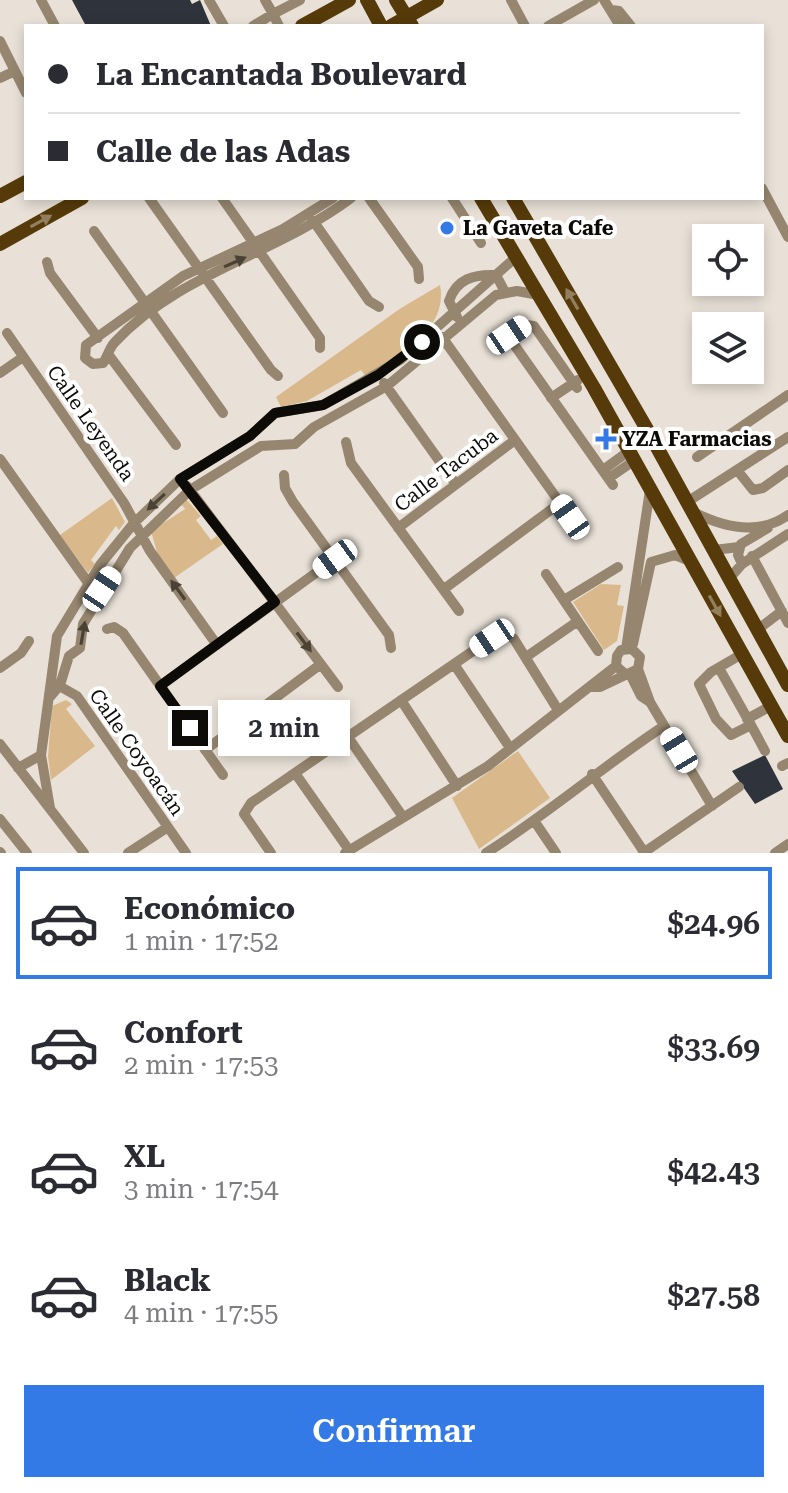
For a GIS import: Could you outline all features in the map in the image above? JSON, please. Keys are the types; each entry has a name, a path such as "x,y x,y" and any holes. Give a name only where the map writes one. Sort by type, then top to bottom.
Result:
{"main road":[{"path":"305,24 349,0"},
{"path":"367,0 380,24"},
{"path":"396,0 409,22 435,1"},
{"path":"424,24 435,1"},
{"path":"0,196 24,183"},
{"path":"0,244 78,200"},
{"path":"482,200 543,302 584,383 651,488 788,736"},
{"path":"514,200 670,469 788,685"},
{"path":"543,302 578,342 596,340"},
{"path":"584,383 605,382 612,385 642,436 670,469"}],"street":[{"path":"41,0 54,24"},
{"path":"209,0 223,24"},
{"path":"265,0 278,24"},
{"path":"256,24 287,4 300,0"},
{"path":"511,0 524,24"},
{"path":"552,24 594,0"},
{"path":"604,0 619,24"},
{"path":"612,10 619,11 629,24"},
{"path":"0,41 24,89"},
{"path":"0,78 15,71"},
{"path":"764,192 788,237"},
{"path":"150,200 278,376"},
{"path":"223,200 320,338 320,348"},
{"path":"330,200 257,246 205,278 147,306 98,365 85,358 86,345 147,306 197,268 257,246 315,225 348,200"},
{"path":"370,200 418,267 419,279"},
{"path":"453,200 481,243"},
{"path":"309,213 369,301 379,307"},
{"path":"94,231 223,413"},
{"path":"55,683 57,636 89,584 134,523 180,479 262,425 275,413 323,405 378,375 516,257"},
{"path":"47,262 50,273 98,338"},
{"path":"496,275 505,292"},
{"path":"465,321 453,313 449,301 457,284 475,276 496,275"},
{"path":"50,809 41,755 49,698 69,656 80,648 80,631 93,606 140,535 190,490 233,460 270,445 295,444 314,427 387,386 488,300 505,292 543,302"},
{"path":"553,401 584,383 534,326 525,325 509,335 508,339 608,478 632,456"},
{"path":"435,329 580,531"},
{"name":"Calle Leyenda","path":"7,333 124,503 140,535 217,645"},
{"path":"108,354 176,445"},
{"path":"0,373 23,357"},
{"path":"378,375 455,483"},
{"path":"697,457 788,395"},
{"path":"304,408 311,413 314,427"},
{"path":"262,425 263,436 270,445"},
{"path":"769,526 738,527 690,507 737,470 788,437"},
{"name":"Calle Tacuba","path":"398,528 515,440"},
{"path":"346,442 351,463 459,611"},
{"path":"0,459 89,584"},
{"path":"737,470 753,490 763,488 788,470"},
{"path":"284,475 285,488 293,502 389,635 391,648"},
{"path":"180,479 338,687"},
{"path":"629,649 651,488"},
{"path":"444,589 560,503"},
{"path":"714,550 739,547 788,515"},
{"path":"729,579 752,556 788,534"},
{"path":"739,547 742,564"},
{"path":"690,561 675,555 651,562 629,649 617,656 650,702 712,806"},
{"path":"752,556 788,623"},
{"path":"160,686 335,559"},
{"path":"564,600 618,567"},
{"path":"546,574 598,651"},
{"path":"80,599 93,606"},
{"path":"757,630 782,611"},
{"path":"526,657 578,621"},
{"path":"107,629 114,627 123,633 223,775"},
{"path":"271,853 247,821 246,809 401,700 505,633 514,639 558,710"},
{"path":"0,668 21,653 29,641"},
{"path":"295,773 347,852 457,786 591,687 600,687 627,671 640,657 629,649"},
{"path":"57,652 69,656"},
{"path":"742,654 699,684 716,719 728,735 771,706"},
{"path":"205,750 321,664"},
{"path":"454,664 510,748"},
{"path":"719,668 765,751"},
{"name":"Calle Coyoacán","path":"55,683 70,689 90,713 186,853"},
{"path":"401,700 457,786"},
{"path":"486,853 535,822 592,774 664,726"},
{"path":"348,737 403,817"},
{"path":"0,744 84,853"},
{"path":"18,768 41,755"},
{"path":"592,774 644,852 739,787"},
{"path":"0,819 27,853"},
{"path":"535,822 556,853"},
{"path":"128,853 168,827"},
{"path":"775,853 788,844"}],"shaded area":[{"path":"440,285 441,301 437,316 429,329 405,350 366,377 361,370 307,401 281,407 276,397 401,308"},
{"path":"112,498 125,522 119,530 116,526 91,560 95,564 88,573 60,535"},
{"path":"186,499 201,516 196,520 211,540 217,536 223,544 174,578 158,556 151,531 185,509 181,504"},
{"path":"601,584 621,585 617,605 624,606 617,641 604,650 573,602"},
{"path":"66,700 72,704 66,709 95,746 51,780 48,756 52,706"},
{"path":"518,751 550,798 479,849 452,798"}],"building":[{"path":"72,0 190,0 192,4 200,0 210,24 85,24"},
{"path":"765,755 783,789 755,804 732,771"}],"place":[{"name":"La Gaveta Cafe","path":"447,228"},
{"name":"YZA Farmacias","path":"606,439"}],"route":[{"path":"190,728 160,686 275,602 199,499 180,479 250,436 275,413 297,407 314,408 338,398 378,375 422,342"}]}
